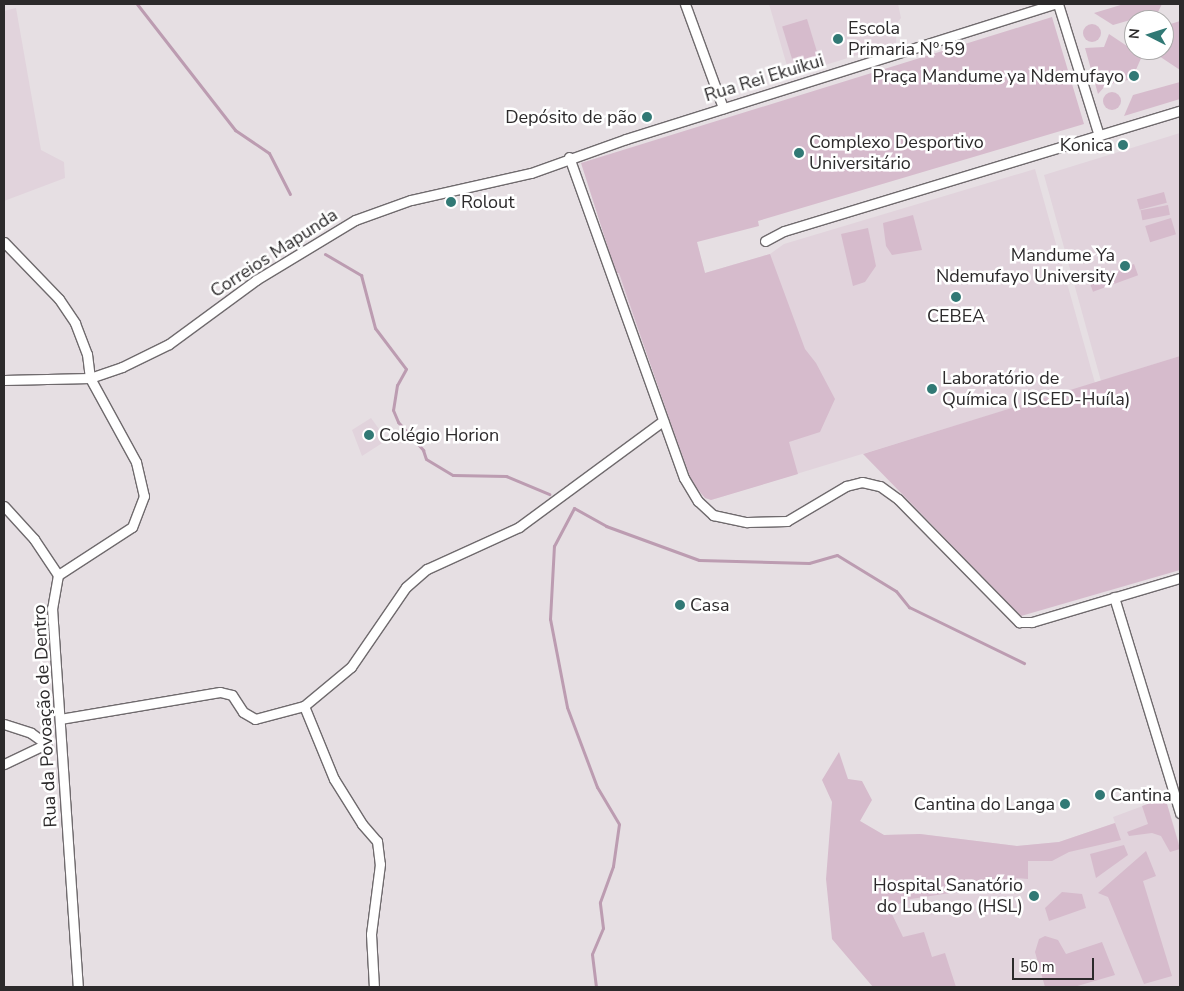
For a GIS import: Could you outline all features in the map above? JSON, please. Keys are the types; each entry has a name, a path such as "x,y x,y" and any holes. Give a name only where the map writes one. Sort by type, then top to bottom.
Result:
{"street":[{"path":"685,4 723,108"},
{"path":"1057,4 1099,136"},
{"name":"Rua Rei Ekuikui","path":"569,157 1057,4"},
{"path":"765,241 784,231 1180,111"},
{"path":"569,157 684,478 698,502 713,515 747,522 787,521 846,486 862,482 880,486 898,498 1019,622 1032,622 1114,596 1180,578"},
{"name":"Correios Mapunda","path":"4,380 90,378 122,367 169,344 256,280 355,220 411,200 531,173 569,157"},
{"path":"4,242 59,299 75,323 86,354 90,378 136,462 144,496 132,527 58,575 34,539 4,506"},
{"path":"60,719 220,692 232,695 243,712 255,719 304,706 351,667 406,587 427,569 518,527 663,421"},
{"name":"Rua da Povoação de Dentro","path":"58,575 52,608 63,741 78,987"},
{"path":"1114,596 1177,792 1180,812"},
{"path":"304,706 334,779 362,824 377,841 380,864 371,934 374,987"},
{"path":"4,724 30,733 46,744"},
{"path":"4,764 46,744 63,741"}],"shaded area":[{"name":"Escola Primaria Nº 59","path":"769,4 898,4 901,18 897,23 896,43 790,76"},
{"path":"1124,4 1162,4 1159,10 1124,10 1124,22 1113,25 1094,13"},
{"path":"16,8 41,150 64,162 65,178 4,201 4,11"},
{"name":"Complexo Desportivo Universitário","path":"1052,17 1084,124 758,221 759,226 697,242 705,273 770,254 805,349 816,363 835,399 820,432 789,442 798,474 711,500 705,498 692,482 619,273 616,273 581,163"},
{"path":"807,19 819,59 794,67 782,27"},
{"path":"1180,21 1180,70 1165,60 1174,60 1174,23"},
{"path":"1088,24 1096,24 1101,29 1099,40 1088,42 1083,37 1083,29"},
{"path":"1109,34 1124,44 1124,60 1140,60 1132,79 1106,85 1098,94 1085,48 1104,47"},
{"path":"1180,82 1180,99 1124,116 1133,95"},
{"path":"1108,92 1116,92 1121,97 1119,108 1108,110 1103,105 1103,97"},
{"name":"Mandume Ya Ndemufayo University","path":"1180,133 1180,356 1101,381 1044,175"},
{"path":"1035,169 1095,383 711,500 699,493 616,273 698,247 705,273 770,254 784,244"},
{"path":"1164,192 1167,203 1140,210 1137,199"},
{"path":"1168,205 1170,215 1142,220 1141,210"},
{"path":"913,215 922,250 892,255 886,246 883,223"},
{"path":"1171,218 1176,234 1150,242 1145,226"},
{"path":"868,228 876,266 865,282 853,286 841,234"},
{"path":"1134,264 1138,275 1093,292 1089,280"},
{"path":"1180,356 1180,570 1021,616 863,454"},
{"name":"Colégio Horion","path":"371,418 387,440 362,456 352,430"},
{"path":"839,752 848,779 862,781 872,800 860,821 884,835 920,834 1017,846 1059,842 1115,823 1121,840 1069,852 1052,861 1028,861 1028,879 1016,878 1016,883 911,899 889,908 903,937 924,932 932,957 945,953 956,987 873,987 832,939 826,879 832,802 822,780"},
{"name":"Hospital Sanatório do Lubango (HSL)","path":"1159,800 1167,804 1180,846 1180,987 925,987 888,908 860,821 884,835 920,834 1017,846 1059,842 1115,823 1113,817"},
{"path":"1159,800 1167,804 1180,849 1170,852 1161,836 1152,833 1129,836 1127,832 1148,824 1142,806"},
{"path":"1124,845 1128,855 1096,878 1090,854"},
{"path":"1146,851 1156,876 1143,881 1172,976 1144,984 1108,897 1098,893"},
{"path":"1062,892 1082,894 1086,908 1049,921 1045,908"},
{"path":"1045,936 1058,940 1066,954 1102,942 1115,975 1074,987 1045,987 1035,952 1039,939"}],"waterway":[{"path":"137,4 235,130 269,153 290,194"},
{"path":"325,254 361,275 375,328 406,369 397,385 393,410 398,422 423,450 426,459 453,475 506,476 549,494"},
{"path":"596,987 592,954 603,928 600,902 613,866 619,824 597,787 567,707 550,619 554,546 574,508 606,526 699,560 809,563 837,555 896,591 909,607 1024,663"}],"place":[{"name":"Escola Primaria Nº 59","path":"838,39"},
{"name":"Praça Mandume ya Ndemufayo","path":"1134,76"},
{"name":"Depósito de pão","path":"647,117"},
{"name":"Konica","path":"1123,145"},
{"name":"Complexo Desportivo Universitário","path":"799,153"},
{"name":"Rolout","path":"451,202"},
{"name":"Mandume Ya Ndemufayo University","path":"1125,266"},
{"name":"CEBEA","path":"956,297"},
{"name":"Laboratório de Química ( ISCED-Huíla)","path":"932,389"},
{"name":"Colégio Horion","path":"369,435"},
{"name":"Casa","path":"680,605"},
{"name":"Cantina","path":"1100,795"},
{"name":"Cantina do Langa","path":"1065,804"},
{"name":"Hospital Sanatório do Lubango (HSL)","path":"1034,896"}]}
